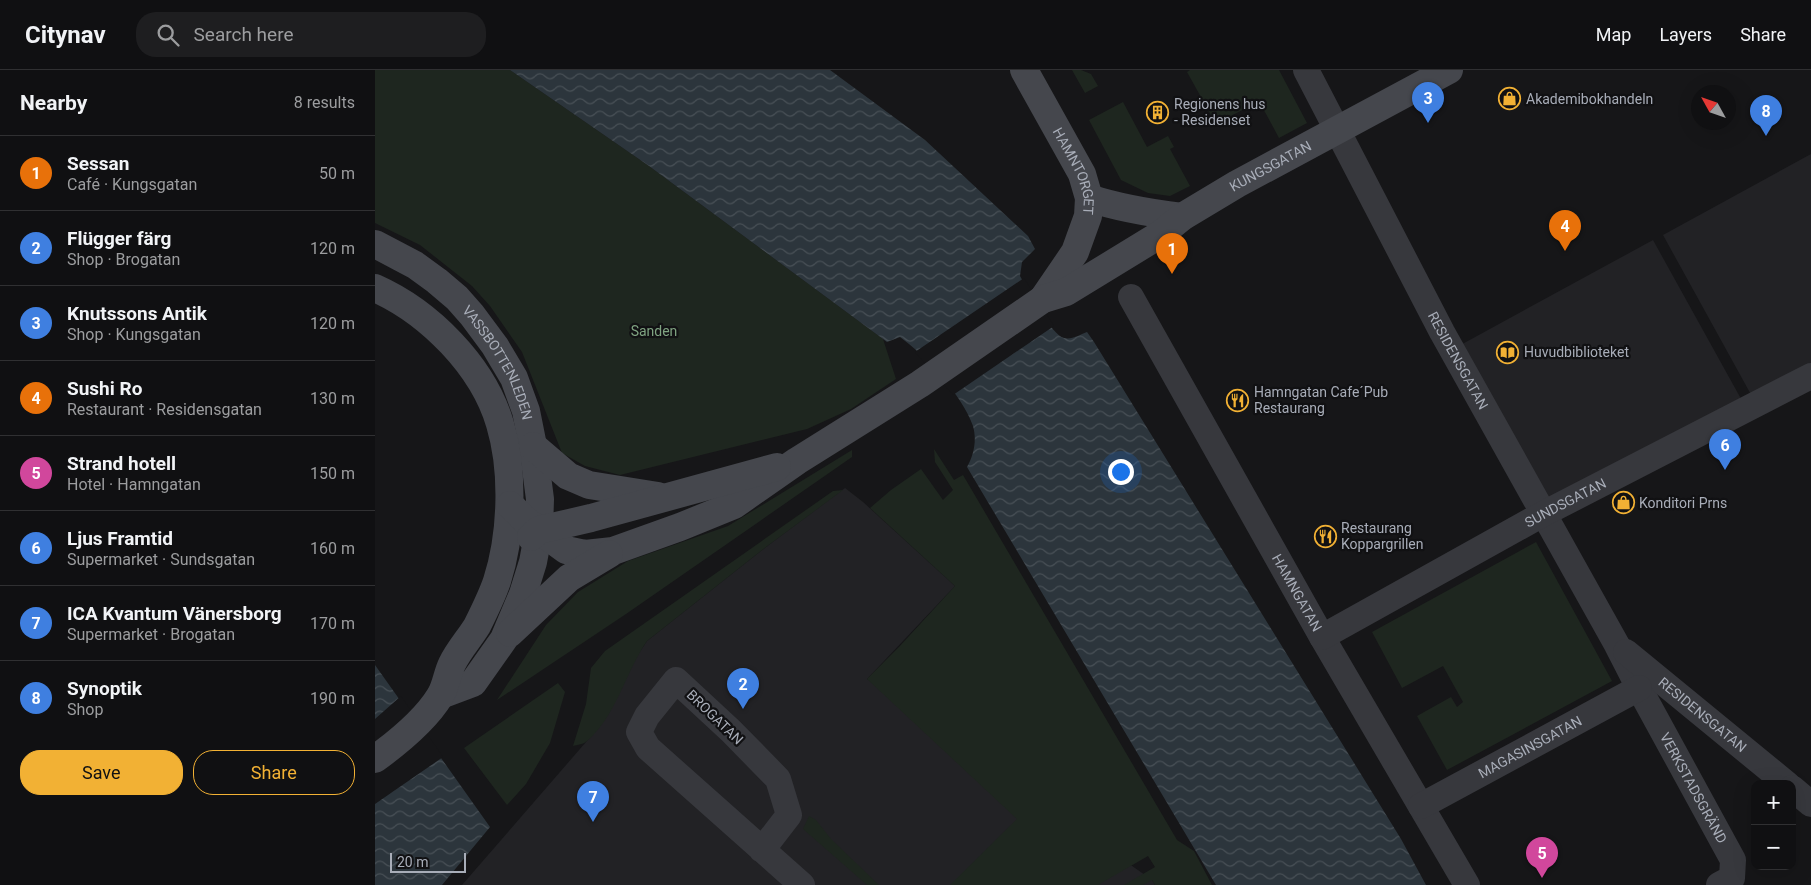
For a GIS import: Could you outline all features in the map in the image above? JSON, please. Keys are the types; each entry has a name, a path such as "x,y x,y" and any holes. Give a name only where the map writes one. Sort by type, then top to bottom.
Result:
{"street":[{"name":"HAMNTORGET","path":"1024,70 1082,174 1089,198 1088,216 1075,252 1043,299"},
{"name":"RESIDENSGATAN","path":"1306,70 1442,332 1617,645 1639,688"},
{"name":"KUNGSGATAN","path":"1043,299 1066,292 1161,234 1182,216 1449,70"},
{"path":"1089,198 1110,205 1155,214 1182,216"},
{"name":"VASSBOTTENLEDEN","path":"375,244 415,265 457,298 495,346 514,378 526,411 540,499 539,530 533,562 523,594 504,639"},
{"name":"VASSBOTTENLEDEN","path":"375,288 415,311 459,351 487,394 500,424 506,456 510,505 497,582"},
{"name":"HAMNGATAN","path":"1131,297 1322,637 1467,885"},
{"path":"441,695 473,683 504,639 569,578 613,551 735,505 797,461 920,384 1043,299"},
{"name":"SUNDSGATAN","path":"1322,637 1543,514 1811,376"},
{"path":"533,446 568,476 589,485 667,498"},
{"path":"375,759 424,717 441,695 451,664 477,626 497,582 517,550 539,530 667,498 797,461"},
{"path":"510,505 566,550 585,554 613,551"},
{"name":"RESIDENSGATAN","path":"1617,645 1782,780"},
{"name":"BROGATAN","path":"763,850 789,815 778,779 731,731 676,680 647,716 639,732 648,748 802,885"},
{"name":"MAGASINSGATAN","path":"1421,806 1639,688"},
{"name":"VERKSTADSGRÄND","path":"1639,688 1733,860 1732,878 1719,885"},
{"path":"1796,791 1811,804"}],"shaded area":[{"path":"1811,154 1811,370 1754,400 1663,235"},
{"path":"1653,240 1745,406 1545,508 1455,348"},
{"path":"845,488 863,502 955,586 867,679 1152,880 1155,885 462,885 599,727 647,641 766,547"}],"green space":[{"name":"Sanden","path":"375,70 510,70 649,166 883,339 896,379 851,409 807,429 620,475 585,466 562,453 522,352 490,306 472,286 420,245 375,223"},
{"path":"1072,70 1081,70 1091,74 1098,86 1085,93"},
{"path":"1190,70 1279,70 1307,123 1279,138 1259,101 1216,124 1187,72"},
{"path":"1123,102 1147,147 1168,136 1174,147 1170,149 1190,186 1170,196 1148,193 1121,180 1089,120"},
{"path":"934,449 954,480 963,475 1177,840 1194,851 1212,885 1155,885 1152,880 1143,885 1124,885 1155,867 1148,856 1098,885 950,885 1017,819 867,679 955,586 870,508 891,490 921,469 943,500 953,490 935,462"},
{"path":"852,450 852,457 626,614 497,700 546,625 578,592 628,561 728,526"},
{"path":"843,490 766,547 647,641 606,719 587,741 573,746 586,704 591,668 605,651 833,491"},
{"path":"1536,542 1612,681 1447,770 1417,716 1451,697 1457,707 1463,702 1443,666 1402,688 1372,632"},
{"path":"558,683 565,692 550,743 526,784 507,805 464,748"},
{"path":"809,816 816,820 831,839 879,885 867,885 803,829"}],"water":[{"path":"510,70 830,70 925,140 1028,236 1035,249 1022,262 1020,276 1040,311 1053,329 1064,338 1076,337 1087,332 1094,342 1401,839 1426,885 1216,885 967,467 974,447 973,426 961,402 942,377 921,354 900,337 887,342 649,166"},
{"path":"375,665 490,827 442,885 375,885"}],"pier":[{"path":"1024,278 1054,326 953,395 915,352"},
{"path":"401,696 443,757 375,804 375,719"}],"place":[{"name":"Akademibokhandeln","path":"1510,99"},
{"name":"Regionens hus - Residenset","path":"1158,112"},
{"name":"Knutssons Antik","path":"1428,123"},
{"name":"Synoptik","path":"1766,136"},
{"name":"Sushi Ro","path":"1565,251"},
{"name":"Sessan","path":"1172,274"},
{"name":"Huvudbiblioteket","path":"1508,352"},
{"name":"Hamngatan Cafe´Pub Restaurang","path":"1238,400"},
{"name":"Ljus Framtid","path":"1725,470"},
{"name":"Konditori Prns","path":"1623,503"},
{"name":"Restaurang Koppargrillen","path":"1325,536"},
{"name":"Flügger färg","path":"743,709"},
{"name":"ICA Kvantum Vänersborg","path":"593,822"},
{"name":"Strand hotell","path":"1542,878"}]}
